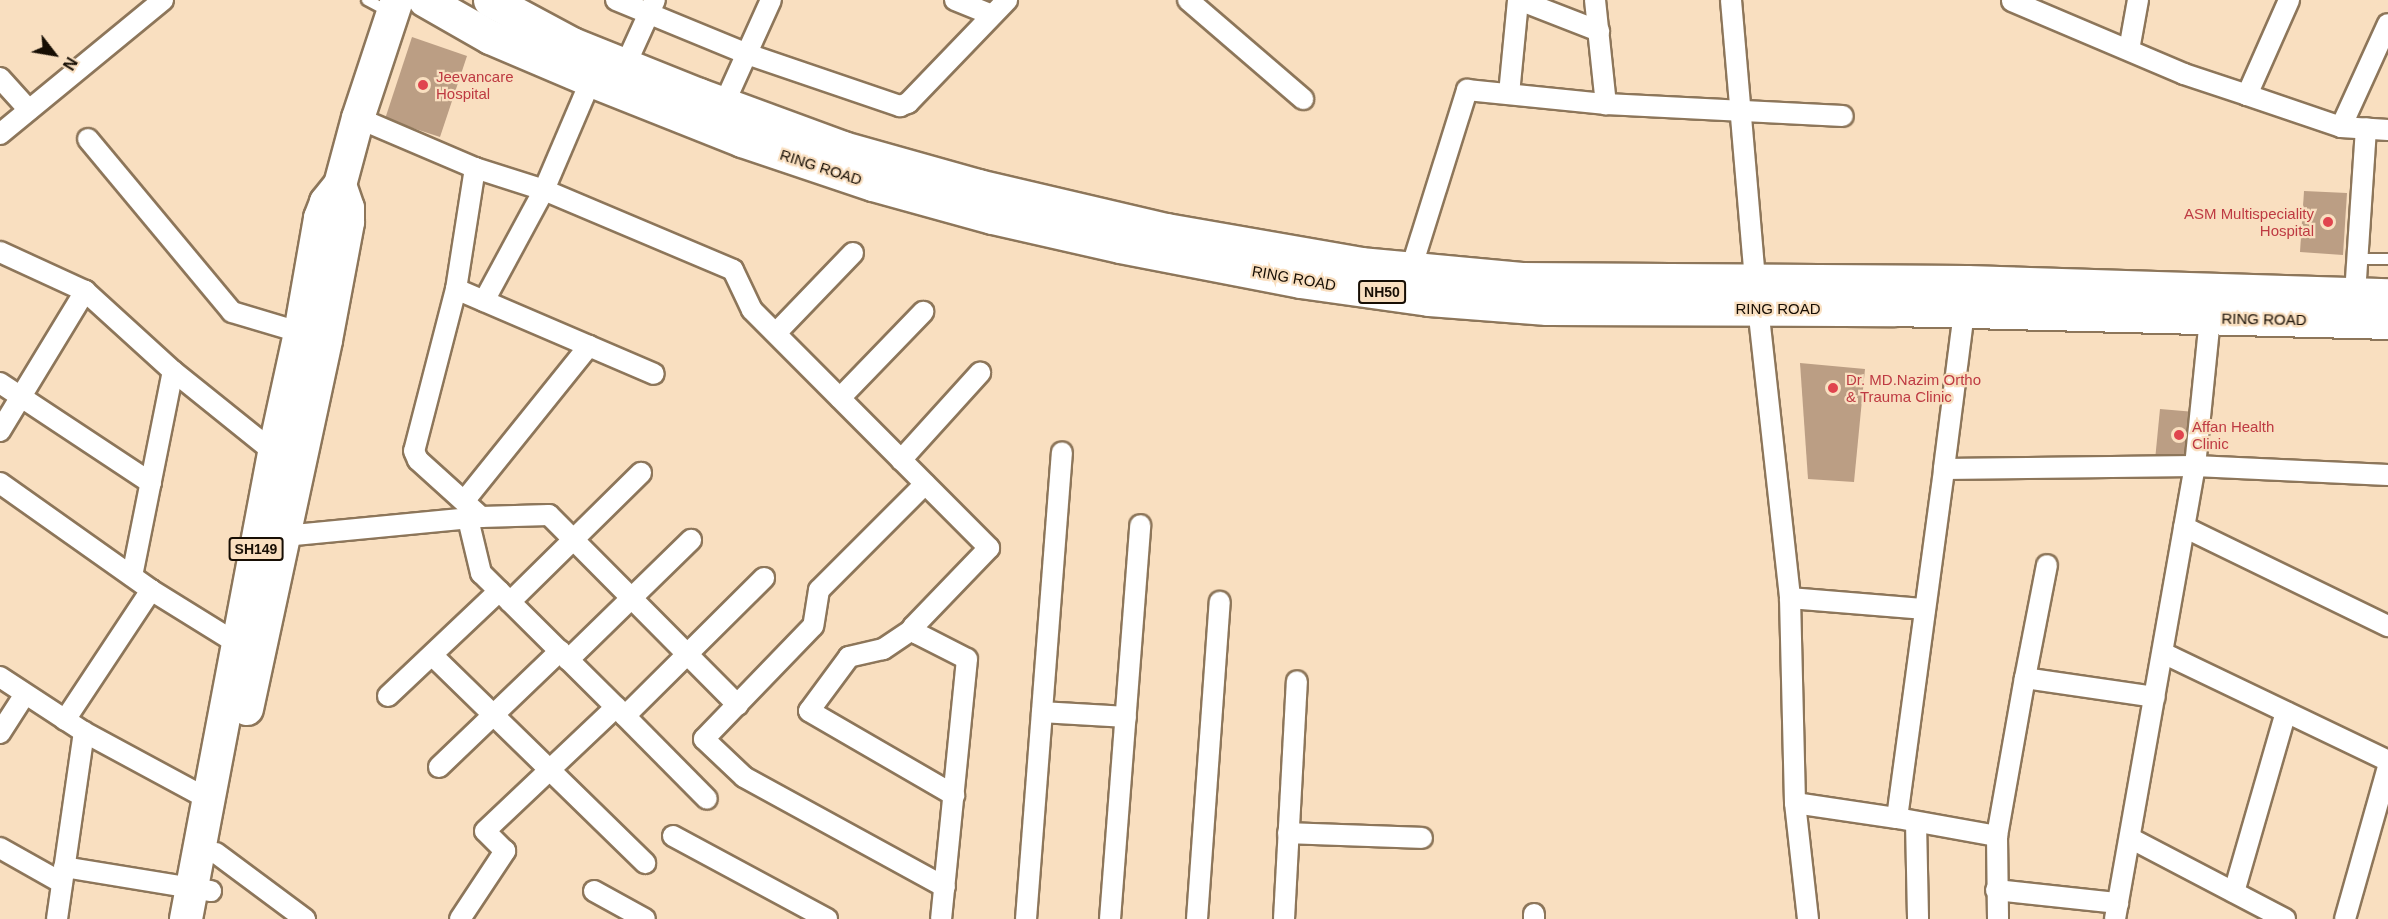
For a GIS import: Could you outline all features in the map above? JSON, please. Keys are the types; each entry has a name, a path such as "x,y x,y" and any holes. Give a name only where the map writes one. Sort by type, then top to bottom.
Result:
{"highway":[{"name":"RING ROAD","path":"425,0 490,37 591,80 742,140 873,184 992,217 1300,281 1429,299 1547,308 1967,282 2388,295"},
{"name":"RING ROAD","path":"490,0 572,44 843,148 978,186 1166,230 1360,264 1521,279 1964,312 2388,322"}],"main road":[{"name":"SH149","path":"203,900 208,799 274,452 313,337 348,222 348,208 340,185 386,4"},
{"name":"SH149","path":"186,919 203,900 216,853 298,472 313,337"}],"street":[{"path":"0,134 164,0"},
{"path":"616,0 652,7 747,54 900,106 908,103 1007,0"},
{"path":"724,104 771,0"},
{"path":"954,0 992,15"},
{"path":"1188,0 1303,99"},
{"path":"1509,94 1519,0 1599,31"},
{"path":"1595,0 1606,104"},
{"path":"1731,0 1758,295 1790,598 1795,803 1808,919"},
{"path":"2011,0 2184,74 2341,127 2388,130"},
{"path":"2129,50 2138,0"},
{"path":"2247,95 2289,0"},
{"path":"625,66 652,7"},
{"path":"2341,127 2388,24"},
{"path":"0,78 29,110"},
{"path":"484,301 544,190 591,80"},
{"path":"1411,269 1467,90 1606,104 1843,116"},
{"path":"358,118 476,168 544,190 733,270 752,310 989,548 913,629 883,649 849,657 809,711 954,795"},
{"path":"2355,294 2366,128"},
{"path":"88,139 232,312 313,337"},
{"path":"476,168 456,290 414,451 418,460 471,512 481,573 707,799"},
{"path":"0,252 85,291 173,371 298,472"},
{"path":"776,333 853,253"},
{"path":"456,290 654,374"},
{"path":"0,431 85,291"},
{"path":"840,398 923,312"},
{"path":"1918,919 1907,820 1925,609 1964,312"},
{"path":"1996,890 2117,911 2194,466 2210,318"},
{"path":"471,512 589,346"},
{"path":"132,576 173,371"},
{"path":"901,459 980,373"},
{"path":"0,383 151,483"},
{"path":"1026,919 1062,452"},
{"path":"1944,469 2194,466 2388,475"},
{"path":"388,696 432,655 573,540 641,473"},
{"path":"0,483 151,590 238,645"},
{"path":"926,484 819,590 813,626 704,739 744,777 945,887"},
{"path":"284,536 471,512 545,514 738,705"},
{"path":"1110,919 1140,525"},
{"path":"2184,527 2388,626"},
{"path":"439,767 492,716 631,599 691,540"},
{"path":"1998,919 1996,890 1998,836 2047,565"},
{"path":"462,918 505,851 485,831 549,771 688,654 764,578"},
{"path":"65,720 151,590"},
{"path":"1790,598 1925,609"},
{"path":"1197,919 1220,602"},
{"path":"913,629 967,659 941,919"},
{"path":"2163,653 2388,761"},
{"path":"432,655 645,863"},
{"path":"0,677 84,732 208,799"},
{"path":"2025,678 2155,697"},
{"path":"1289,919 1288,833 1297,681"},
{"path":"0,733 25,694"},
{"path":"1042,712 1126,717"},
{"path":"2234,892 2286,712"},
{"path":"57,919 84,732"},
{"path":"2345,919 2388,767"},
{"path":"1795,803 1998,836"},
{"path":"1288,833 1422,838"},
{"path":"673,836 827,919"},
{"path":"2130,838 2285,919"},
{"path":"0,848 63,875 203,900"},
{"path":"216,853 305,919"},
{"path":"594,891 645,919"}],"lane":[{"path":"2357,259 2388,260"}],"building":[{"path":"412,37 467,56 440,137 385,119"},
{"path":"2304,191 2347,193 2343,255 2300,252"},
{"path":"1800,363 1865,369 1854,482 1808,479"},
{"path":"2160,409 2195,412 2190,463 2155,460"}],"place":[{"name":"Jeevancare Hospital","path":"423,85"},
{"name":"ASM Multispeciality Hospital","path":"2328,222"},
{"name":"Dr. MD.Nazim Ortho & Trauma Clinic","path":"1833,388"},
{"name":"Affan Health Clinic","path":"2179,435"}]}
